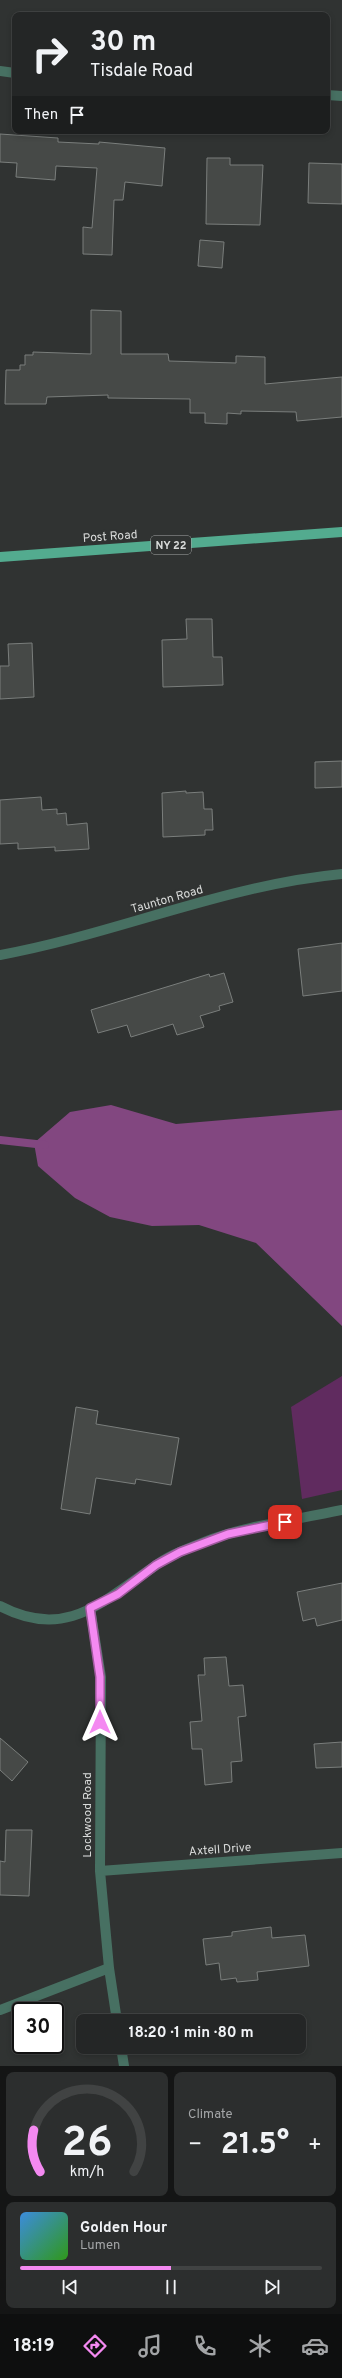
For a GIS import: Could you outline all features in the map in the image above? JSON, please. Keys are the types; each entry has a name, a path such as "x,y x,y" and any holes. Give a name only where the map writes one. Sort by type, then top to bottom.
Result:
{"main road":[{"name":"Post Road","path":"0,557 342,532"}],"street":[{"path":"0,71 12,73"},
{"path":"330,95 342,96"},
{"name":"Taunton Road","path":"0,955 36,949 226,895 315,877 342,874"},
{"path":"0,1606 40,1621 66,1618 118,1594 156,1565 205,1542 228,1534 342,1510"},
{"name":"Lockwood Road","path":"90,1608 100,1677 100,1871 109,1968 116,2014"},
{"name":"Axtell Drive","path":"100,1871 342,1853"},
{"path":"0,2010 109,1968"},
{"path":"122,2054 124,2066"}],"shaded area":[{"path":"111,1105 176,1124 342,1110 342,1326 256,1243 199,1225 152,1226 110,1217 75,1198 38,1166 34,1143 70,1112"},
{"path":"342,1376 342,1490 302,1499 291,1407"}],"building":[{"path":"0,134 58,138 58,142 99,144 99,142 165,148 162,186 125,182 123,200 114,200 112,255 83,254 83,227 92,228 97,168 56,166 55,180 16,177 17,163 0,162"},
{"path":"207,158 230,158 230,165 263,165 260,225 206,224"},
{"path":"309,163 342,164 342,204 308,203"},
{"path":"200,240 224,242 222,268 198,266"},
{"path":"91,310 121,311 121,354 168,354 169,361 236,363 236,356 265,357 265,384 342,377 342,417 297,421 296,412 241,411 241,414 227,413 227,424 205,423 205,413 190,413 190,399 108,398 108,395 47,397 46,404 5,404 6,370 20,370 20,365 25,365 25,355 33,355 33,352 91,354"},
{"path":"186,619 212,619 213,657 222,657 223,685 163,687 162,640 187,639"},
{"path":"32,643 34,697 0,699 0,666 9,666 8,644"},
{"path":"342,761 342,787 315,788 315,762"},
{"path":"186,791 186,793 203,792 204,809 212,809 213,830 205,830 205,835 163,837 162,793"},
{"path":"41,797 42,810 57,809 57,814 66,813 67,825 87,823 89,849 55,851 55,847 18,849 18,843 0,844 0,800"},
{"path":"342,943 342,991 303,996 298,949"},
{"path":"224,973 233,1002 219,1006 220,1010 200,1016 204,1027 177,1035 173,1024 131,1037 127,1025 98,1033 91,1010 209,974 210,977"},
{"path":"76,1407 98,1411 96,1424 179,1438 171,1485 136,1479 135,1484 96,1478 90,1514 61,1509"},
{"path":"342,1583 342,1620 317,1626 315,1618 303,1621 297,1592"},
{"path":"226,1657 229,1686 243,1685 246,1716 238,1717 242,1761 231,1762 232,1782 205,1785 202,1749 192,1749 190,1722 202,1721 198,1675 205,1675 204,1658"},
{"path":"0,1738 28,1762 12,1781 0,1770"},
{"path":"342,1742 342,1767 316,1768 314,1744"},
{"path":"6,1830 32,1830 29,1896 0,1895 0,1861 5,1862"},
{"path":"271,1927 272,1938 305,1935 309,1966 257,1972 258,1980 237,1982 236,1978 221,1980 219,1963 206,1965 203,1939 232,1936 232,1932"}],"waterway":[{"path":"0,1140 45,1145"}],"route":[{"path":"100,1722 100,1677 90,1608 118,1594 156,1565 180,1552 228,1534 285,1522"}]}
